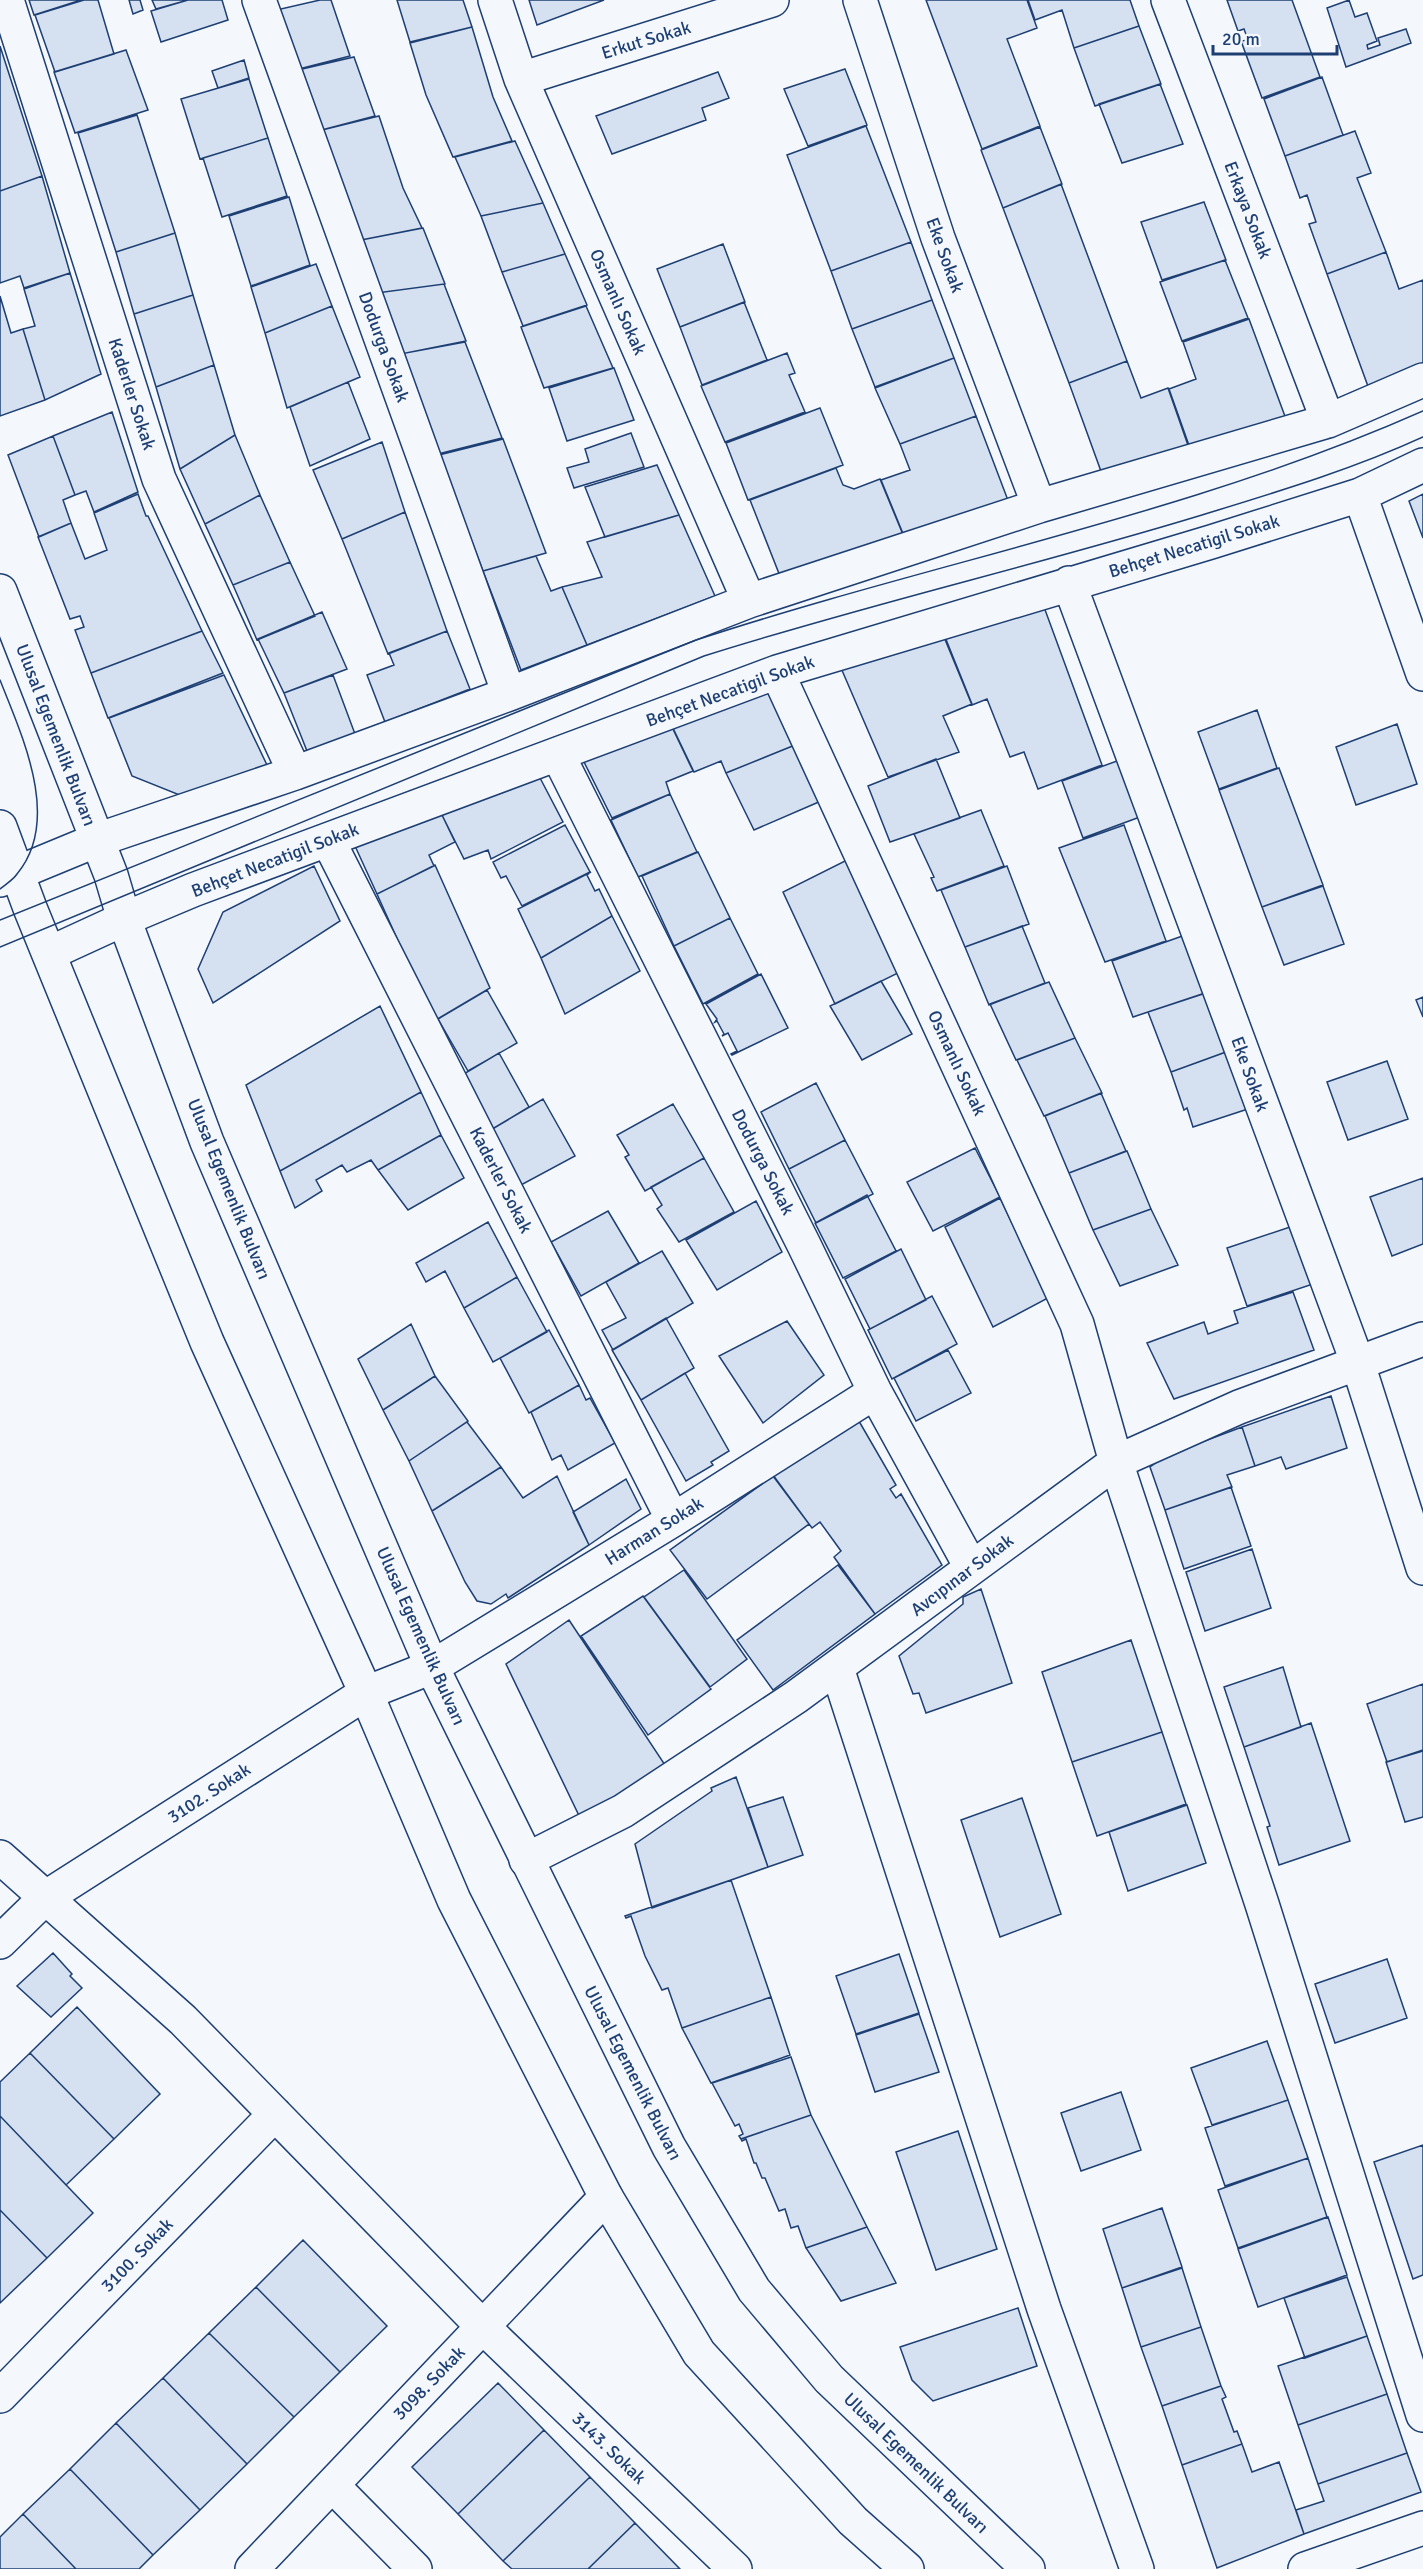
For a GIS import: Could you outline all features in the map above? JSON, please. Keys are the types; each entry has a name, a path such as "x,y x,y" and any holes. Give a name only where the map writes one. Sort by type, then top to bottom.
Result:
{"street":[{"name":"Kaderler Sokak","path":"7,0 159,479 295,773"},
{"name":"Dodurga Sokak","path":"259,0 509,694"},
{"name":"Osmanlı Sokak","path":"495,0 521,79 748,601"},
{"name":"Erkut Sokak","path":"521,79 772,0"},
{"name":"Eke Sokak","path":"860,0 938,238 1040,506"},
{"name":"Erkaya Sokak","path":"1168,0 1328,421"},
{"path":"9,877 97,840 295,773 509,694 748,601 1040,506 1328,421 1423,380"},
{"name":"Behçet Necatigil Sokak","path":"50,953 124,919 328,840 777,672 1360,495 1423,465"},
{"path":"1360,495 1423,674"},
{"name":"Eke Sokak","path":"1069,584 1358,1364 1423,1568"},
{"name":"Ulusal Egemenlik Bulvarı","path":"0,591 111,875 124,919 207,1142 432,1667 669,2147 754,2290 830,2379 1028,2569"},
{"name":"Osmanlı Sokak","path":"777,672 1077,1324 1116,1462 1262,1904 1423,2415"},
{"name":"Dodurga Sokak","path":"558,755 804,1245 875,1392 971,1567"},
{"path":"0,827 9,877 50,953 207,1342 366,1693 454,1900 606,2197 699,2353 853,2521 908,2569"},
{"name":"Kaderler Sokak","path":"328,840 673,1520"},
{"name":"Avcıpınar Sokak","path":"526,1860 623,1811 837,1668 1116,1462 1239,1407 1423,1339"},
{"name":"Harman Sokak","path":"432,1667 673,1520 875,1392"},
{"name":"3102. Sokak","path":"0,1942 45,1898 366,1693 432,1667"},
{"path":"837,1668 1044,2309 1137,2569"},
{"name":"3143. Sokak","path":"0,1857 183,2020 483,2326 735,2569"},
{"name":"3100. Sokak","path":"0,2396 274,2114"},
{"name":"3098. Sokak","path":"252,2569 606,2197"},
{"path":"332,2485 415,2569"},
{"path":"1305,2569 1423,2528"}],"building":[{"path":"29,0 81,0 34,15"},
{"path":"84,0 98,0 114,54 55,72 35,15"},
{"path":"129,0 140,0 143,10 133,14"},
{"path":"152,0 188,0 156,9"},
{"path":"188,0 222,0 228,20 161,42 151,11"},
{"path":"320,0 331,0 350,56 291,71 272,11"},
{"path":"397,0 463,0 472,27 410,42"},
{"path":"529,0 604,0 537,25"},
{"path":"926,0 1027,0 1037,28 1007,39 1040,126 982,149"},
{"path":"1028,0 1130,0 1139,26 1074,48 1062,10 1035,20"},
{"path":"1227,0 1292,0 1320,77 1262,98 1241,41 1248,40 1244,29 1238,31"},
{"path":"1349,0 1355,17 1367,13 1377,41 1367,45 1368,49 1380,45 1378,38 1406,29 1411,43 1346,67 1327,8"},
{"path":"1139,26 1161,84 1095,106 1074,48"},
{"path":"472,27 493,97 512,141 453,157 426,95 410,43"},
{"path":"0,46 42,176 0,191"},
{"path":"126,50 148,110 75,133 54,72"},
{"path":"354,57 375,116 314,132 298,70"},
{"path":"244,60 249,78 218,88 212,71"},
{"path":"845,69 867,125 808,146 784,89"},
{"path":"718,72 729,98 702,108 706,120 612,154 596,116"},
{"path":"1322,77 1343,135 1285,156 1264,99"},
{"path":"249,79 268,138 200,159 181,99"},
{"path":"1160,84 1183,144 1122,163 1099,104"},
{"path":"137,115 175,233 116,252 78,133"},
{"path":"379,116 403,188 422,228 356,241 314,132"},
{"path":"866,126 911,242 831,271 787,155"},
{"path":"1040,127 1062,184 1003,208 981,150"},
{"path":"1355,131 1371,173 1357,178 1386,252 1327,274 1309,224 1316,222 1307,195 1300,198 1285,156"},
{"path":"268,138 287,196 222,217 203,158"},
{"path":"515,141 543,203 481,216 455,157"},
{"path":"42,176 70,273 24,288 20,276 0,283 0,191"},
{"path":"1061,184 1127,361 1069,383 1003,208"},
{"path":"289,197 310,265 251,286 229,216"},
{"path":"1204,202 1226,260 1162,280 1141,222"},
{"path":"543,203 565,254 502,272 481,216"},
{"path":"423,228 445,284 377,293 356,241"},
{"path":"175,233 193,295 134,314 116,252"},
{"path":"911,242 932,300 852,329 831,271"},
{"path":"723,244 745,302 680,327 657,269"},
{"path":"1386,252 1399,289 1423,280 1423,370 1369,389 1327,274"},
{"path":"565,254 587,305 523,326 502,272"},
{"path":"1225,260 1248,318 1182,341 1160,282"},
{"path":"316,264 332,306 265,333 251,287"},
{"path":"70,273 101,374 45,400 23,329 35,326 24,289"},
{"path":"444,284 466,341 401,354 376,293"},
{"path":"193,295 214,365 156,387 134,314"},
{"path":"0,296 11,333 23,329 45,400 0,416"},
{"path":"932,300 954,358 875,387 852,329"},
{"path":"744,302 767,360 702,385 680,327"},
{"path":"332,306 360,377 287,408 265,333"},
{"path":"586,306 613,368 544,388 521,327"},
{"path":"1249,319 1286,419 1191,451 1169,389 1196,379 1183,342"},
{"path":"465,342 502,438 438,454 400,354"},
{"path":"787,353 795,373 789,375 805,412 725,442 701,386"},
{"path":"954,358 976,416 900,444 875,388"},
{"path":"1127,361 1141,398 1168,388 1190,451 1102,474 1069,383"},
{"path":"214,365 235,435 180,469 156,387"},
{"path":"614,368 634,420 567,441 549,388"},
{"path":"348,382 370,439 310,466 290,407"},
{"path":"820,408 843,465 748,500 726,443"},
{"path":"112,412 138,492 94,512 86,491 75,495 53,436"},
{"path":"976,416 1009,503 904,536 881,480 910,470 900,444"},
{"path":"631,433 644,467 574,488 567,468 589,462 585,449"},
{"path":"235,435 260,495 205,524 180,469"},
{"path":"53,436 75,495 63,500 71,523 39,537 8,455"},
{"path":"503,439 546,553 483,571 439,455"},
{"path":"382,442 405,512 342,539 313,470"},
{"path":"657,465 679,515 605,537 585,487"},
{"path":"836,468 843,485 854,489 880,479 904,537 780,576 750,500"},
{"path":"138,494 146,516 202,631 91,673 75,630 84,627 80,616 70,619 38,537 71,523 85,559 107,550 94,513"},
{"path":"1423,494 1423,538 1409,501"},
{"path":"260,495 290,562 233,585 205,524"},
{"path":"405,512 447,631 388,654 342,539"},
{"path":"679,515 715,596 587,645 562,587 602,577 587,542"},
{"path":"536,556 551,591 562,587 587,645 521,670 483,571"},
{"path":"290,562 315,616 257,640 233,585"},
{"path":"1044,607 1102,765 1038,789 1024,752 1010,757 987,699 972,705 944,637"},
{"path":"322,612 347,669 284,693 258,639"},
{"path":"202,631 223,673 108,718 91,673"},
{"path":"447,631 470,689 385,722 367,675 394,665 389,653"},
{"path":"945,637 972,704 943,716 959,752 888,777 841,668"},
{"path":"224,675 267,765 182,796 132,776 109,718"},
{"path":"333,675 355,734 307,751 284,693"},
{"path":"770,689 795,745 726,773 721,761 694,772 672,726"},
{"path":"1257,710 1277,768 1219,789 1198,732"},
{"path":"1397,724 1417,784 1356,805 1336,747"},
{"path":"671,725 693,771 666,782 670,794 612,818 583,760"},
{"path":"795,745 821,801 754,830 726,773"},
{"path":"1128,757 1148,814 1083,838 1062,781"},
{"path":"936,759 960,818 890,842 868,786"},
{"path":"1279,768 1323,885 1262,907 1219,790"},
{"path":"539,776 563,822 491,859 488,850 464,859 441,813"},
{"path":"670,794 697,852 638,877 611,820"},
{"path":"981,810 1004,866 937,891 931,878 934,877 914,834"},
{"path":"441,813 455,842 429,855 434,866 377,894 355,846"},
{"path":"565,825 590,872 522,906 506,876 501,878 493,862"},
{"path":"1124,825 1166,941 1105,962 1059,848"},
{"path":"698,852 730,918 674,946 642,876"},
{"path":"847,860 898,973 835,1004 783,892"},
{"path":"435,865 490,988 434,1021 377,894"},
{"path":"314,866 340,921 213,1003 198,969 223,912"},
{"path":"1007,866 1029,924 965,947 941,890"},
{"path":"591,872 587,875 595,891 599,889 612,916 541,958 518,909"},
{"path":"1323,886 1344,944 1284,965 1262,907"},
{"path":"612,916 640,971 565,1014 541,958"},
{"path":"730,918 758,974 703,1004 674,946"},
{"path":"1022,926 1045,983 989,1005 965,947"},
{"path":"1188,934 1211,991 1133,1017 1112,961"},
{"path":"761,974 788,1028 732,1055 737,1051 728,1033 722,1036 724,1034 717,1021 715,1022 717,1019 706,1004"},
{"path":"881,981 912,1034 862,1060 830,1006"},
{"path":"1049,982 1075,1038 1016,1060 990,1004"},
{"path":"487,990 517,1043 468,1071 438,1019"},
{"path":"1212,991 1234,1049 1171,1072 1148,1012"},
{"path":"1423,997 1423,1017 1416,1000"},
{"path":"380,1006 421,1092 280,1171 246,1085"},
{"path":"1075,1038 1102,1093 1044,1116 1017,1060"},
{"path":"1237,1048 1257,1106 1193,1127 1187,1108 1184,1110 1171,1072"},
{"path":"499,1053 529,1107 489,1131 457,1078"},
{"path":"1387,1061 1408,1119 1348,1140 1327,1082"},
{"path":"816,1083 845,1140 789,1169 761,1112"},
{"path":"421,1092 441,1135 378,1170 371,1160 347,1172 342,1165 316,1180 322,1191 295,1208 280,1171"},
{"path":"1101,1093 1126,1151 1069,1173 1045,1116"},
{"path":"543,1099 575,1156 521,1185 489,1131"},
{"path":"673,1104 704,1158 645,1191 625,1157 629,1155 617,1135"},
{"path":"441,1135 464,1178 408,1210 378,1170"},
{"path":"845,1140 873,1194 816,1223 789,1169"},
{"path":"975,1148 1000,1197 933,1231 907,1182"},
{"path":"1127,1151 1151,1209 1093,1230 1069,1173"},
{"path":"704,1158 734,1212 679,1242 657,1209 662,1205 651,1187"},
{"path":"1423,1178 1423,1244 1392,1256 1370,1197"},
{"path":"867,1195 896,1251 843,1278 815,1223"},
{"path":"1000,1198 1048,1298 993,1327 945,1227"},
{"path":"756,1201 782,1252 717,1290 686,1240"},
{"path":"1151,1209 1178,1265 1120,1286 1093,1230"},
{"path":"608,1211 639,1263 581,1296 551,1242"},
{"path":"488,1222 517,1277 464,1308 445,1271 426,1282 416,1263"},
{"path":"1299,1224 1319,1282 1247,1306 1227,1248"},
{"path":"901,1249 926,1300 870,1329 845,1279"},
{"path":"662,1251 693,1303 613,1350 602,1330 626,1318 606,1282"},
{"path":"517,1277 547,1332 493,1362 464,1308"},
{"path":"1293,1292 1314,1350 1174,1399 1147,1343 1204,1322 1208,1334 1238,1323 1234,1311"},
{"path":"932,1296 957,1344 892,1379 868,1330"},
{"path":"666,1318 694,1368 641,1400 612,1350"},
{"path":"787,1321 824,1375 763,1423 719,1356"},
{"path":"411,1324 435,1376 383,1410 358,1359"},
{"path":"549,1330 579,1385 529,1413 500,1358"},
{"path":"948,1350 971,1393 916,1421 894,1378"},
{"path":"685,1373 729,1451 711,1462 713,1465 686,1481 641,1400"},
{"path":"435,1376 468,1421 409,1461 383,1410"},
{"path":"579,1385 586,1400 590,1398 615,1443 568,1470 561,1455 552,1460 531,1412"},
{"path":"1331,1396 1347,1448 1286,1469 1281,1457 1255,1466 1242,1427"},
{"path":"856,1416 896,1485 890,1489 896,1498 901,1494 942,1565 875,1614 834,1557 841,1551 820,1522 812,1528 773,1475"},
{"path":"467,1422 501,1467 432,1511 409,1461"},
{"path":"1242,1427 1255,1466 1227,1475 1232,1487 1165,1510 1150,1467 1167,1455"},
{"path":"501,1467 523,1498 557,1476 589,1545 508,1598 506,1594 491,1604 477,1601 465,1582 432,1511"},
{"path":"773,1476 809,1524 707,1599 670,1550"},
{"path":"626,1479 641,1509 589,1545 573,1512"},
{"path":"1231,1487 1251,1546 1184,1569 1165,1510"},
{"path":"1252,1549 1271,1608 1205,1631 1186,1572"},
{"path":"838,1565 875,1614 773,1690 737,1640"},
{"path":"684,1570 747,1659 710,1687 644,1597"},
{"path":"981,1589 1012,1683 926,1713 919,1693 913,1694 899,1656 963,1604 963,1597"},
{"path":"643,1596 711,1689 648,1735 581,1636"},
{"path":"569,1620 667,1768 585,1828 506,1664"},
{"path":"1131,1640 1162,1732 1072,1762 1042,1672"},
{"path":"1283,1667 1301,1727 1244,1747 1224,1687"},
{"path":"1423,1684 1423,1750 1387,1762 1367,1704"},
{"path":"1311,1723 1350,1841 1279,1865 1267,1827 1270,1826 1244,1747"},
{"path":"1162,1732 1186,1804 1097,1836 1072,1762"},
{"path":"1423,1751 1423,1817 1405,1822 1386,1762"},
{"path":"736,1777 768,1867 652,1908 635,1844 712,1791 711,1788"},
{"path":"783,1797 803,1855 768,1867 748,1808"},
{"path":"1022,1798 1061,1914 1000,1937 961,1820"},
{"path":"1187,1805 1206,1863 1128,1891 1109,1832"},
{"path":"731,1880 771,1997 682,2028 668,1988 662,1990 645,1956 631,1916 626,1918 625,1916"},
{"path":"53,1953 82,1988 51,2017 17,1986"},
{"path":"899,1954 919,2013 856,2034 836,1976"},
{"path":"1387,1959 1407,2018 1335,2043 1315,1984"},
{"path":"771,1997 790,2055 711,2083 682,2028"},
{"path":"77,2007 160,2094 114,2139 30,2053"},
{"path":"919,2014 939,2072 875,2092 856,2035"},
{"path":"1267,2041 1288,2100 1212,2125 1191,2068"},
{"path":"30,2053 114,2139 66,2185 0,2116 0,2082"},
{"path":"791,2057 811,2115 741,2139 739,2136 743,2134 739,2124 735,2126 712,2083"},
{"path":"1121,2092 1141,2150 1081,2171 1061,2113"},
{"path":"1288,2100 1308,2158 1225,2186 1205,2128"},
{"path":"811,2115 867,2227 806,2248 798,2226 791,2228 785,2209 779,2211 765,2178 762,2178 754,2163 746,2139 742,2141 741,2139"},
{"path":"0,2116 93,2213 47,2258 0,2210"},
{"path":"958,2131 997,2249 936,2270 896,2152"},
{"path":"1423,2145 1423,2275 1413,2279 1374,2162"},
{"path":"1308,2158 1327,2217 1238,2248 1218,2190"},
{"path":"1162,2208 1182,2267 1122,2288 1103,2229"},
{"path":"0,2210 47,2258 0,2303"},
{"path":"1328,2217 1347,2275 1258,2307 1238,2249"},
{"path":"867,2227 896,2283 841,2301 806,2248"},
{"path":"303,2240 387,2326 340,2372 256,2287"},
{"path":"1182,2268 1201,2327 1141,2347 1122,2288"},
{"path":"1347,2277 1367,2336 1305,2358 1284,2298"},
{"path":"256,2287 340,2372 294,2417 209,2333"},
{"path":"1018,2308 1037,2366 933,2401 912,2380 900,2347"},
{"path":"1201,2327 1221,2386 1162,2406 1141,2347"},
{"path":"209,2333 294,2417 247,2464 163,2378"},
{"path":"1367,2336 1387,2394 1298,2425 1278,2366"},
{"path":"163,2378 247,2464 200,2510 116,2423"},
{"path":"498,2383 544,2430 458,2514 412,2467"},
{"path":"1221,2386 1226,2397 1222,2399 1234,2432 1237,2431 1242,2444 1182,2465 1162,2406"},
{"path":"1387,2394 1407,2453 1318,2484 1298,2425"},
{"path":"116,2423 200,2510 153,2555 70,2469"},
{"path":"544,2430 590,2477 503,2561 458,2514"},
{"path":"1242,2444 1252,2472 1279,2462 1304,2534 1217,2568 1182,2465"},
{"path":"1407,2453 1421,2492 1304,2534 1296,2510 1324,2501 1318,2484"},
{"path":"70,2469 153,2555 139,2569 76,2569 23,2514"},
{"path":"590,2477 635,2523 588,2569 512,2569 503,2561"},
{"path":"23,2514 76,2569 0,2569 0,2537"},
{"path":"635,2523 680,2569 588,2569"}],"tram line":[{"path":"0,920 696,640 879,585 1155,508 1335,447 1423,411"},
{"path":"0,947 704,656 1192,518 1338,471 1423,437"},
{"path":"0,680 27,752 34,778 37,804 36,829 30,852 15,876 0,889"}]}
